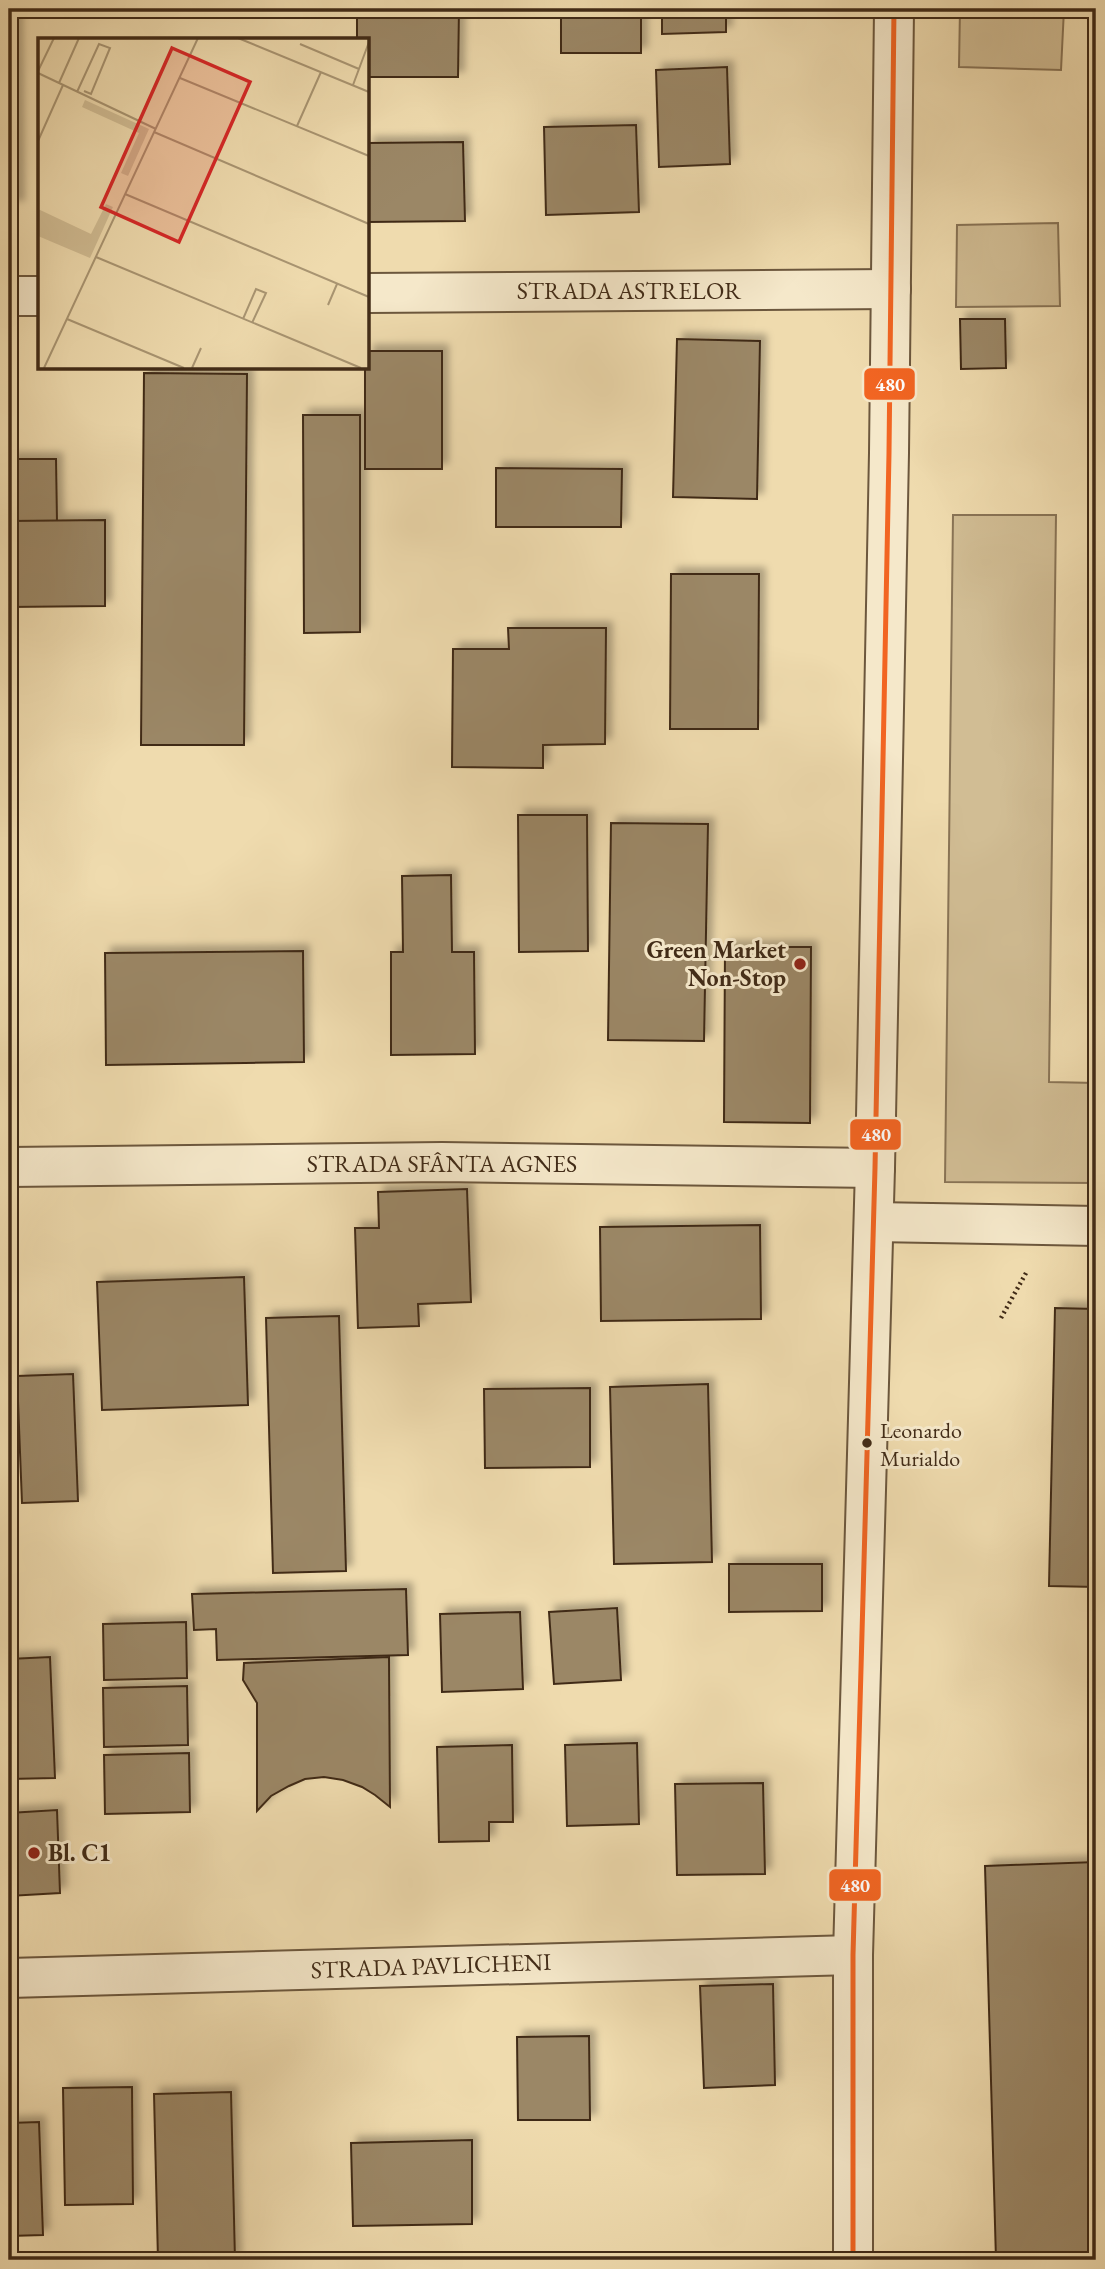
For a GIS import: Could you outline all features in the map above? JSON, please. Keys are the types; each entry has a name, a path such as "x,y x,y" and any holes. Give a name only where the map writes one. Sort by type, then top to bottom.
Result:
{"street":[{"path":"853,2260 853,1955 874,1222 894,9"},
{"name":"STRADA ASTRELOR","path":"369,293 891,289"},
{"path":"9,296 38,296"},
{"name":"STRADA SFÂNTA AGNES","path":"9,1167 442,1162 875,1168"},
{"path":"874,1222 1096,1226"},
{"name":"STRADA PAVLICHENI","path":"9,1978 853,1955"}],"shaded area":[{"path":"960,9 1064,9 1061,70 959,67"},
{"path":"1058,223 1060,306 956,307 957,225"},
{"path":"953,515 1056,515 1049,1082 1096,1083 1096,1183 945,1182"}],"building":[{"path":"9,9 16,9 18,206 9,206"},
{"path":"357,9 459,9 458,77 369,77 369,38 357,38"},
{"path":"561,9 641,9 641,53 561,53"},
{"path":"662,9 726,9 726,32 662,34"},
{"path":"727,67 730,164 659,167 656,70"},
{"path":"636,125 639,212 546,215 544,127"},
{"path":"463,142 465,221 369,222 369,143"},
{"path":"960,319 1005,319 1006,368 961,369"},
{"path":"677,339 760,341 757,499 673,497"},
{"path":"369,351 442,351 442,469 365,469 365,369 369,369"},
{"path":"144,373 247,374 244,745 141,745"},
{"path":"303,415 360,415 360,632 304,633"},
{"path":"9,459 56,459 57,521 9,521"},
{"path":"496,468 622,469 621,527 496,527"},
{"path":"105,520 105,606 9,607 9,521"},
{"path":"671,574 759,574 758,729 670,729"},
{"path":"508,628 606,628 605,744 543,745 543,768 452,767 453,649 509,649"},
{"path":"1091,693 1096,693 1096,844 1089,844"},
{"path":"518,815 587,815 588,951 519,952"},
{"path":"611,823 708,824 704,1041 608,1040"},
{"path":"451,875 452,952 474,952 475,1054 391,1055 391,952 403,952 402,876"},
{"path":"725,947 811,947 810,1123 724,1122"},
{"path":"303,951 304,1062 106,1065 105,953"},
{"path":"467,1189 471,1302 418,1304 419,1326 358,1328 355,1228 379,1228 378,1192"},
{"path":"760,1225 761,1319 601,1321 600,1227"},
{"path":"244,1277 248,1405 102,1410 97,1282"},
{"path":"1055,1308 1096,1309 1096,1587 1049,1586"},
{"path":"339,1316 346,1571 273,1573 266,1318"},
{"path":"73,1374 78,1501 22,1503 17,1376"},
{"path":"708,1384 712,1562 614,1564 610,1387"},
{"path":"590,1388 590,1467 485,1468 484,1389"},
{"path":"729,1564 822,1564 822,1611 729,1612"},
{"path":"406,1589 408,1655 217,1660 216,1629 194,1630 192,1594"},
{"path":"617,1608 621,1680 554,1684 549,1612"},
{"path":"520,1612 523,1689 442,1692 440,1614"},
{"path":"186,1622 187,1678 104,1680 103,1624"},
{"path":"50,1657 55,1778 9,1779 9,1659"},
{"path":"389,1657 390,1807 362,1787 324,1777 305,1779 289,1786 271,1796 257,1811 257,1703 243,1680 244,1663"},
{"path":"187,1686 188,1745 104,1747 103,1688"},
{"path":"637,1743 639,1824 567,1826 565,1745"},
{"path":"512,1745 513,1822 489,1822 489,1841 439,1842 437,1747"},
{"path":"189,1753 190,1812 105,1814 104,1755"},
{"path":"763,1783 765,1874 677,1875 675,1784"},
{"name":"Bl. C1","path":"57,1810 60,1893 9,1896 9,1813"},
{"path":"1096,1862 1096,2260 996,2260 985,1866"},
{"path":"773,1984 775,2085 704,2088 700,1986"},
{"path":"589,2036 590,2120 518,2120 517,2037"},
{"path":"132,2087 133,2204 65,2205 63,2088"},
{"path":"231,2092 235,2260 158,2260 154,2094"},
{"path":"39,2122 43,2235 9,2236 9,2123"},
{"path":"472,2140 472,2224 353,2226 351,2143"}],"transit line":[{"name":"480","path":"853,2260 853,1955 875,1168 889,453 894,9"}],"place":[{"name":"Green Market Non-Stop","path":"800,964"},
{"name":"Leonardo Murialdo","path":"867,1443"},
{"name":"Bl. C1","path":"34,1853"}]}
